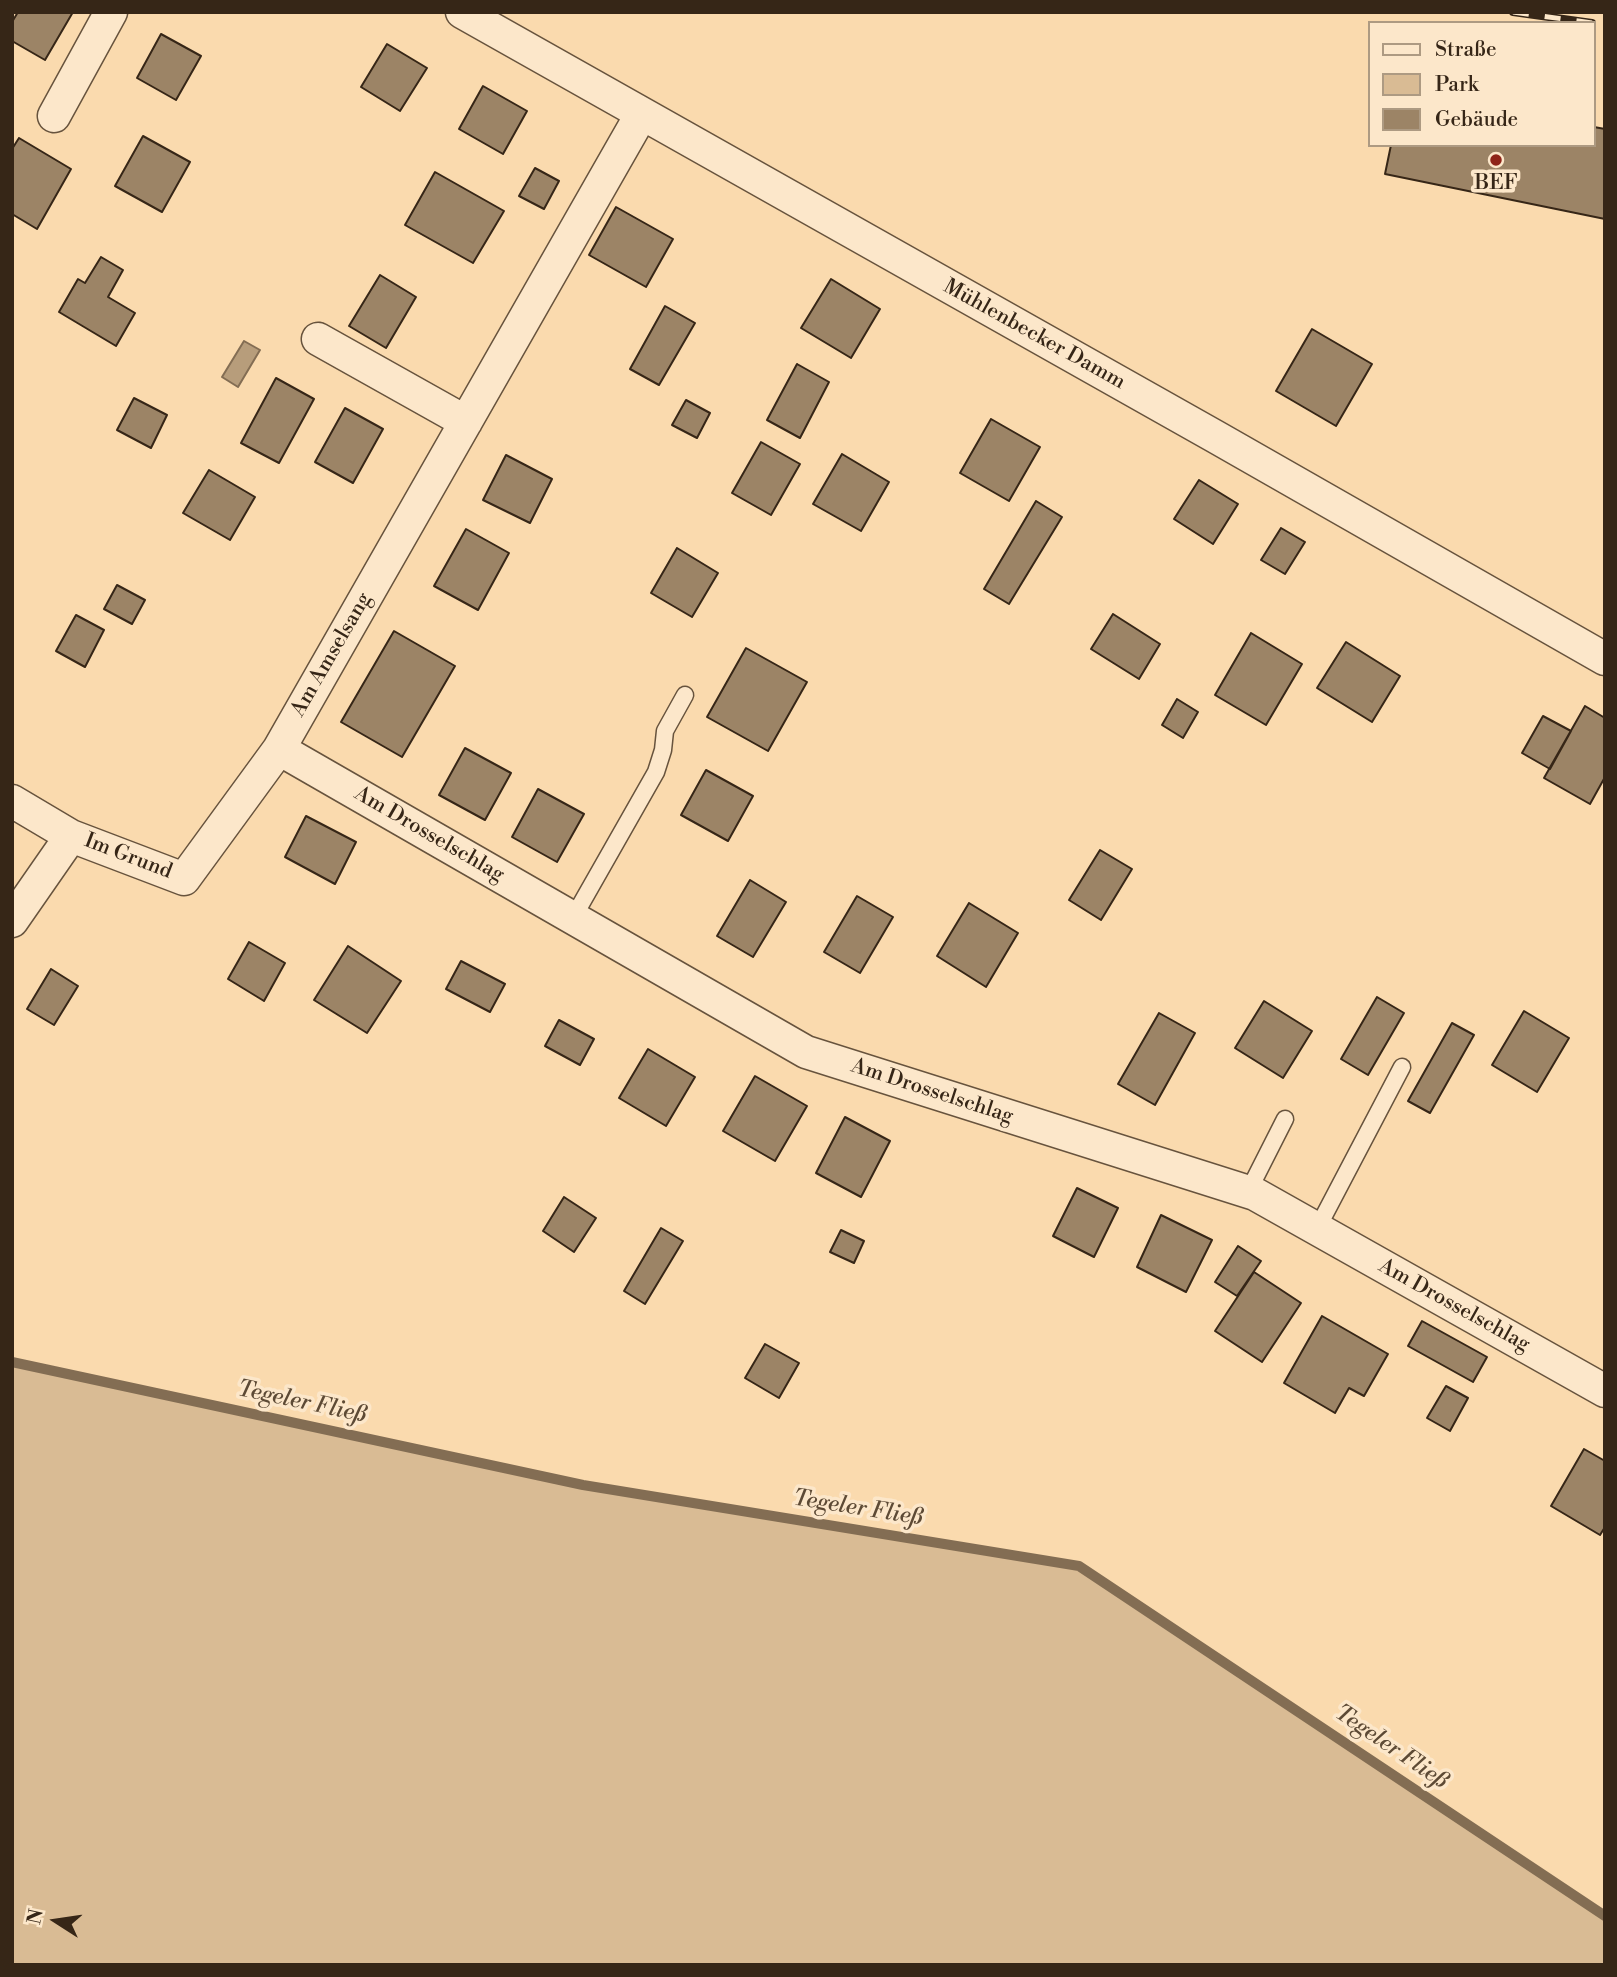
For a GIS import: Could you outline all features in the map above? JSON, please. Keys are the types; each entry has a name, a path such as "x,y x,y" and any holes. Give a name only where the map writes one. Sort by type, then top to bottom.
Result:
{"street":[{"path":"54,116 111,12"},
{"name":"Mühlenbecker Damm","path":"462,12 1605,659"},
{"name":"Am Amselsang","path":"184,879 279,749 637,122 638,112"},
{"path":"317,339 466,422"},
{"name":"Am Drosselschlag","path":"279,749 806,1052 1248,1192 1605,1391"},
{"name":"Im Grund","path":"12,801 71,836 184,879"},
{"name":"Im Grund","path":"12,921 71,836"}],"lane":[{"path":"573,918 656,772 663,750 665,731 685,695"},
{"path":"1317,1229 1402,1068"},
{"path":"1248,1192 1285,1119"}],"green space":[{"path":"12,1362 583,1485 1079,1566 1605,1916 1605,1965 12,1965"}],"shaded area":[{"path":"244,341 260,350 238,387 222,377"}],"building":[{"path":"18,12 73,12 45,60 12,41 12,22"},
{"path":"161,34 201,56 176,100 137,78"},
{"path":"387,44 427,68 400,111 361,87"},
{"path":"483,86 527,111 503,154 459,129"},
{"name":"BEF","path":"1596,127 1605,129 1605,219 1385,174 1391,147 1596,147"},
{"path":"143,136 190,162 162,212 115,186"},
{"path":"19,138 71,169 37,229 12,214 12,149"},
{"path":"535,168 559,181 544,209 519,196"},
{"path":"435,172 504,211 473,263 405,225"},
{"path":"616,207 673,239 646,287 589,255"},
{"path":"101,257 123,270 108,297 135,313 116,346 59,312 78,279 85,283"},
{"path":"380,275 416,297 386,348 349,326"},
{"path":"831,279 880,309 851,358 801,328"},
{"path":"665,306 695,323 659,385 630,369"},
{"path":"1312,329 1372,364 1336,426 1276,391"},
{"path":"797,364 829,382 800,438 767,420"},
{"path":"276,378 314,399 279,463 241,443"},
{"path":"134,398 167,415 151,448 117,430"},
{"path":"686,400 710,413 697,438 672,425"},
{"path":"345,408 383,429 353,483 315,462"},
{"path":"991,419 1040,447 1009,501 960,473"},
{"path":"761,442 800,464 771,515 732,493"},
{"path":"842,454 889,482 861,531 813,504"},
{"path":"506,455 552,479 530,523 483,500"},
{"path":"209,470 255,497 230,540 183,513"},
{"path":"1199,480 1238,504 1213,544 1174,519"},
{"path":"1036,501 1062,517 1009,604 984,589"},
{"path":"1281,528 1305,542 1285,574 1261,560"},
{"path":"466,529 509,553 478,610 434,586"},
{"path":"677,548 718,573 692,617 651,593"},
{"path":"117,585 145,600 132,624 104,609"},
{"path":"1113,614 1160,644 1139,679 1091,649"},
{"path":"76,615 104,630 85,667 56,651"},
{"path":"394,631 455,666 402,757 341,722"},
{"path":"1251,633 1302,664 1266,725 1215,695"},
{"path":"1346,642 1400,676 1372,722 1317,688"},
{"path":"746,648 807,682 768,751 707,717"},
{"path":"1177,699 1198,712 1183,738 1162,725"},
{"path":"1585,706 1605,718 1605,777 1590,804 1544,778"},
{"path":"1543,716 1571,731 1550,769 1522,753"},
{"path":"465,748 511,773 485,820 439,795"},
{"path":"706,770 753,796 728,841 681,815"},
{"path":"538,789 584,814 557,862 512,837"},
{"path":"306,816 356,842 335,884 285,857"},
{"path":"1100,850 1132,869 1101,920 1069,900"},
{"path":"750,880 786,902 753,957 717,936"},
{"path":"857,896 893,917 860,973 824,952"},
{"path":"969,903 1018,933 986,987 937,956"},
{"path":"249,942 285,963 264,1001 228,979"},
{"path":"348,946 401,981 367,1033 314,1000"},
{"path":"461,961 505,984 490,1012 446,989"},
{"path":"51,969 78,986 54,1025 27,1009"},
{"path":"1377,997 1404,1013 1368,1075 1341,1059"},
{"path":"1264,1001 1312,1031 1283,1078 1235,1048"},
{"path":"1524,1011 1569,1038 1537,1092 1492,1065"},
{"path":"1159,1013 1195,1033 1155,1105 1118,1084"},
{"path":"559,1020 594,1039 580,1065 545,1046"},
{"path":"1452,1023 1474,1035 1430,1113 1408,1101"},
{"path":"648,1049 695,1077 666,1126 619,1098"},
{"path":"755,1076 807,1106 775,1161 723,1131"},
{"path":"845,1117 890,1141 861,1197 816,1173"},
{"path":"1077,1188 1118,1208 1094,1257 1053,1236"},
{"path":"564,1197 596,1218 574,1252 543,1231"},
{"path":"1161,1215 1212,1240 1186,1292 1137,1267"},
{"path":"661,1228 683,1241 645,1304 624,1291"},
{"path":"841,1230 864,1241 854,1263 830,1252"},
{"path":"1238,1246 1261,1261 1237,1296 1215,1282"},
{"path":"1254,1272 1301,1303 1262,1362 1215,1331"},
{"path":"1322,1316 1388,1354 1364,1396 1349,1388 1335,1413 1284,1383"},
{"path":"1422,1321 1487,1357 1473,1382 1408,1346"},
{"path":"765,1344 799,1363 779,1398 745,1378"},
{"path":"1446,1386 1468,1398 1450,1431 1427,1418"},
{"path":"1584,1449 1605,1461 1605,1527 1600,1535 1551,1506"}],"waterway":[{"name":"Tegeler Fließ","path":"12,1362 583,1485 1079,1566 1605,1916"}],"railway":[{"path":"1513,12 1578,21"}],"place":[{"name":"BEF","path":"1496,160"}]}
